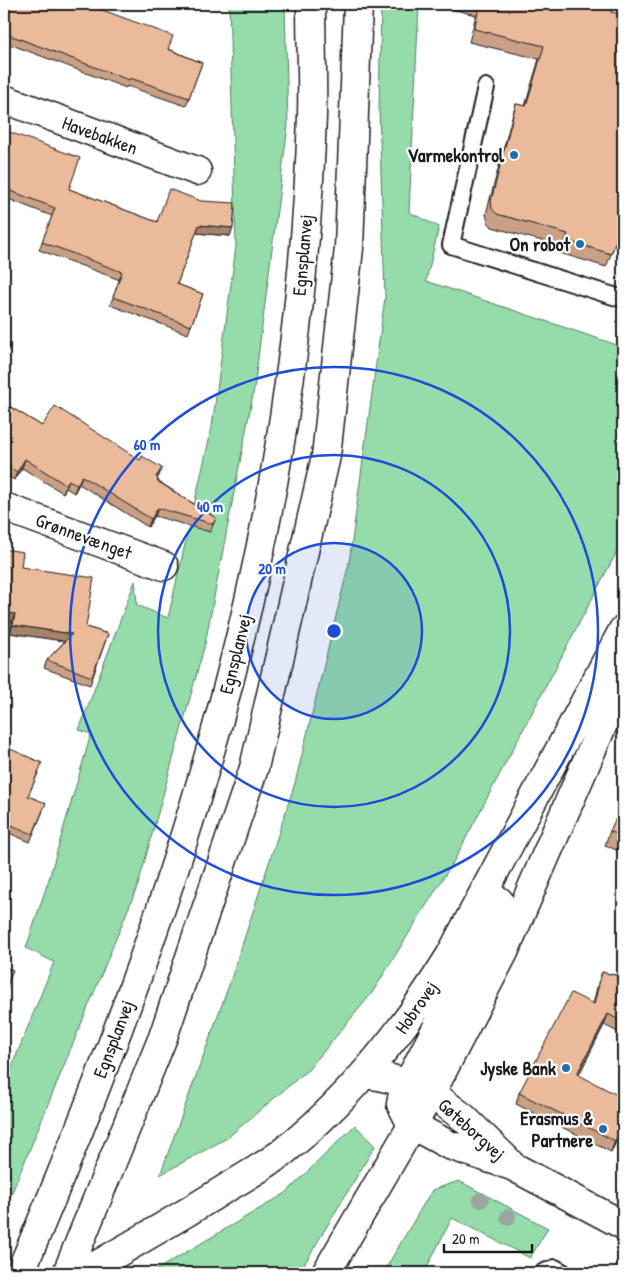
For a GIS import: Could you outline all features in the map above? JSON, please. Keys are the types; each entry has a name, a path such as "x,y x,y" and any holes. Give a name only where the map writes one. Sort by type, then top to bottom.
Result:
{"main road":[{"name":"Egnsplanvej","path":"20,1273 148,949 208,754 240,638 266,517 282,426 295,331 305,228 312,115 311,4"},
{"path":"67,1273 162,1037 254,768 326,456 349,248 358,4"},
{"name":"Havebakken","path":"4,99 197,171"},
{"name":"Grønnevænget","path":"4,507 164,566"},
{"path":"419,1088 470,964 620,635"},
{"name":"Hobrovej","path":"83,1273 170,1224 289,1146 323,1118 364,1074 420,1004 450,956 620,635"},
{"path":"326,1273 412,1125 401,1104 403,1093 419,1088 504,952 623,678"},
{"path":"364,1074 379,1075 419,1088"},
{"name":"Gøteborgvej","path":"419,1088 464,1118 512,1166"},
{"name":"Gøteborgvej","path":"412,1125 448,1145 512,1166 623,1225"}],"lane":[{"path":"486,87 451,245 623,299"},
{"path":"542,1273 555,1268 564,1273"}],"green space":[{"path":"229,4 285,4 288,125 254,389 205,644 138,885 4,1212 4,1086 54,962 26,948 48,882 91,734 79,730 135,581 137,605 168,618 212,427 236,246"},
{"path":"381,4 419,4 409,212 439,227 426,281 623,347 623,540 455,859 372,993 309,1069 227,1138 160,1175 229,985 295,783 349,563 385,297 379,109"},
{"path":"355,1125 375,1146 299,1273 151,1273 286,1193"},
{"path":"459,1181 548,1228 530,1258 452,1218 424,1273 383,1273 432,1190"}],"building":[{"path":"4,4 98,4 97,8 173,36 168,49 202,63 189,98 130,78 129,80 4,33"},
{"path":"480,4 613,4 611,12 623,15 623,68 617,88 623,91 623,222 611,254 565,240 568,234 497,214 492,209 491,201 516,104 526,106 544,46 474,29"},
{"path":"4,130 80,158 69,189 157,222 169,189 201,201 235,203 233,228 199,225 177,284 203,294 191,326 113,297 122,272 42,242 55,208 11,191 4,211"},
{"path":"4,341 10,345 4,355"},
{"path":"4,403 42,426 55,406 140,460 142,456 162,468 156,477 157,481 216,518 213,524 158,508 151,519 82,476 77,485 69,480 66,485 25,459 17,472 4,464"},
{"path":"4,549 23,552 21,567 94,578 86,627 108,634 92,677 47,660 72,634 13,625 15,614 4,613"},
{"path":"4,741 8,743 6,747 42,763 28,796 46,803 33,834 4,822"},
{"path":"623,804 623,837 610,831"},
{"path":"4,967 13,970 4,995"},
{"path":"602,972 623,977 623,1022 608,1014 577,1074 623,1098 623,1125 615,1141 519,1093 571,993 594,1004"}],"place":[{"name":"Varmekontrol","path":"514,155"},
{"name":"On robot","path":"580,244"},
{"name":"Jyske Bank","path":"566,1068"},
{"name":"Erasmus & Partnere","path":"603,1129"}]}
